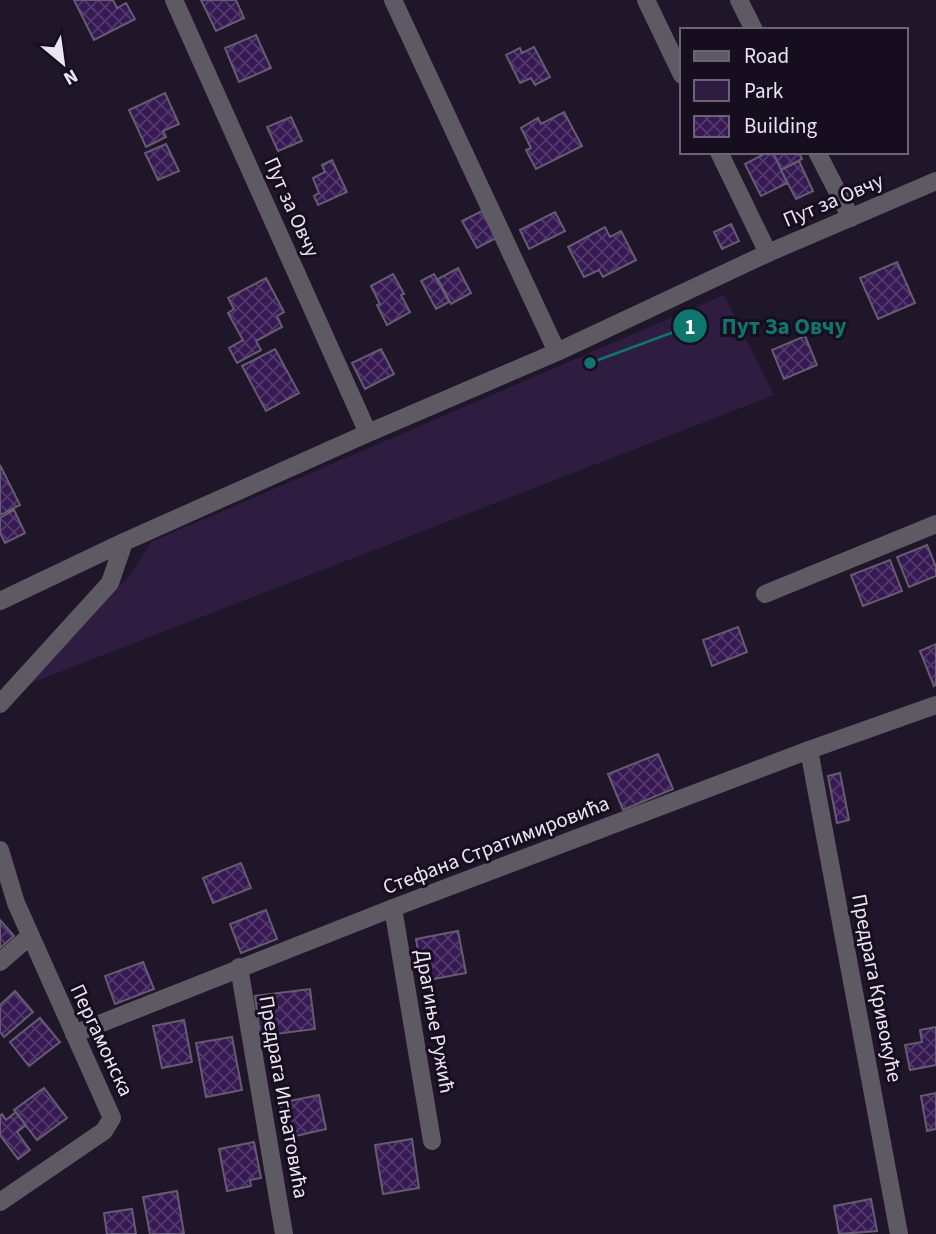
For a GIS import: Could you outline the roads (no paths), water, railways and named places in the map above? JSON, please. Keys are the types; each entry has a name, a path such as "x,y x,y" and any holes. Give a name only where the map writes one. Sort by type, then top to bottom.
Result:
{"street":[{"name":"Пут за Овчу","path":"174,0 368,432"},
{"path":"393,0 557,352"},
{"path":"646,0 680,71"},
{"path":"739,0 753,28"},
{"path":"720,154 768,253"},
{"path":"818,154 851,218"},
{"name":"Пут за Овчу","path":"0,601 368,432 557,352 768,253 936,181"},
{"path":"765,594 936,524"},
{"path":"0,704 110,583 124,542"},
{"name":"Стефана Стратимировића","path":"74,1034 393,908 809,750 936,705"},
{"name":"Предрага Кривокуће","path":"809,750 899,1234"},
{"name":"Пергамонска","path":"0,850 16,903 112,1118 104,1131 0,1202"},
{"name":"Драгиње Ружић","path":"393,908 432,1141"},
{"path":"0,962 30,936"},
{"name":"Предрага Игњатовића","path":"239,967 284,1234"}],"place":[{"name":"Пут За Овчу","path":"590,363"}]}
